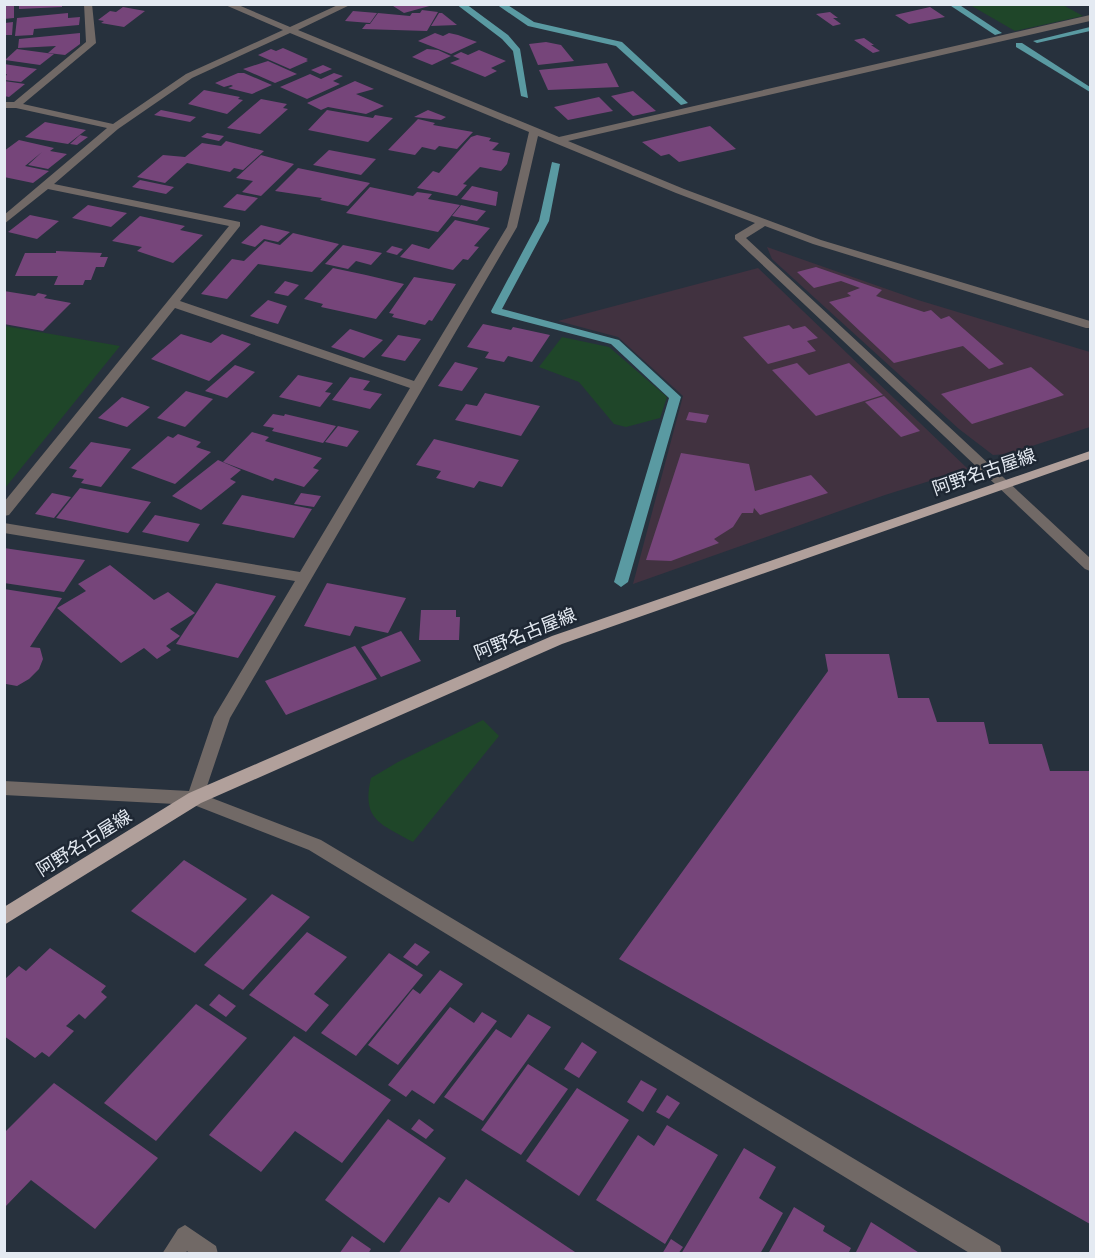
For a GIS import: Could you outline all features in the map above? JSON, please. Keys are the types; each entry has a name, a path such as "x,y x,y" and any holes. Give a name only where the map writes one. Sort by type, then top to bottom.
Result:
{"main road":[{"name":"阿野名古屋線","path":"4,917 195,798 557,640 1090,455"}],"street":[{"path":"16,105 91,44 88,4"},
{"path":"227,4 556,141 817,242 965,289 1090,325"},
{"path":"4,221 115,127 189,76 348,4"},
{"path":"556,141 1090,18"},
{"path":"4,105 16,105 115,127"},
{"path":"195,798 222,717 512,227 534,131"},
{"path":"4,512 236,224 46,186"},
{"path":"764,222 739,237 1090,566"},
{"path":"173,303 416,386"},
{"path":"4,528 306,578"},
{"path":"4,788 195,798 315,845 993,1254"},
{"path":"172,1254 185,1236 208,1254"}],"shaded area":[{"path":"767,247 918,300 1090,352 1090,427 1008,454 993,455 959,429 772,259"},
{"path":"758,268 968,469 885,495 633,584 683,396 618,337 558,321"}],"green space":[{"path":"970,5 1063,5 1083,16 1015,31"},
{"path":"4,326 120,346 5,488"},
{"path":"562,337 609,347 667,397 660,418 626,427 614,424 579,382 539,367"},
{"path":"483,720 499,736 413,842 376,819 369,803 371,778"}],"building":[{"path":"390,4 432,4 433,5 404,13"},
{"path":"14,5 14,18 4,19 4,6"},
{"path":"19,5 62,5 62,7 19,9"},
{"path":"123,7 145,11 124,27 101,23 104,21 98,20 110,11 116,12"},
{"path":"930,7 945,17 909,24 895,15"},
{"path":"422,10 438,12 427,31 362,29 366,24 370,24 378,13 410,16"},
{"path":"353,11 377,13 370,23 345,21"},
{"path":"830,12 838,18 833,18 841,24 833,26 816,14"},
{"path":"68,13 68,18 80,17 79,25 34,29 33,35 15,36 17,18"},
{"path":"439,13 442,13 457,25 431,26"},
{"path":"13,22 12,35 5,35 5,23"},
{"path":"80,33 80,44 65,55 48,53 56,46 18,48 19,39"},
{"path":"435,33 443,36 449,33 477,42 451,54 418,41"},
{"path":"864,38 880,51 873,53 854,40"},
{"path":"546,42 561,45 574,61 538,65 529,44"},
{"path":"283,48 308,61 290,69 258,55 271,49 276,51"},
{"path":"17,49 54,54 40,65 5,60"},
{"path":"427,49 438,50 451,56 432,65 412,57"},
{"path":"479,50 506,61 491,68 497,71 485,77 450,63 460,59 453,56 461,52 468,55"},
{"path":"268,61 297,74 275,83 243,69"},
{"path":"607,63 619,87 548,90 539,70"},
{"path":"4,64 37,69 21,82 4,80 7,74 4,74"},
{"path":"323,65 332,69 320,74 311,70"},
{"path":"238,73 244,73 272,85 252,94 228,88 233,86 231,85 224,87 215,83"},
{"path":"334,73 343,76 333,81 340,84 307,99 280,87 310,74 321,79"},
{"path":"4,81 25,84 9,97 4,96"},
{"path":"355,81 374,89 356,94 384,106 366,114 328,107 321,110 307,103"},
{"path":"204,90 240,97 238,99 243,100 227,114 188,104"},
{"path":"633,91 656,111 633,116 611,96"},
{"path":"599,97 613,111 568,120 554,107"},
{"path":"261,99 287,104 283,108 288,109 260,134 227,128"},
{"path":"161,110 196,117 190,122 154,115"},
{"path":"327,110 373,118 375,115 393,118 368,142 308,130"},
{"path":"428,110 446,117 441,120 414,117"},
{"path":"418,119 435,123 433,125 473,132 457,149 439,146 435,150 422,147 415,155 388,150"},
{"path":"45,122 86,130 68,144 25,137"},
{"path":"710,126 736,149 679,162 669,154 661,156 642,142"},
{"path":"207,133 224,136 219,141 201,137"},
{"path":"80,135 88,137 77,145 70,144"},
{"path":"477,135 491,138 489,141 499,143 492,150 510,153 507,164 501,171 480,167 463,184 467,185 457,196 417,188 433,171 439,173 471,137"},
{"path":"19,140 54,148 50,151 67,154 48,169 28,165 42,152 25,166 49,171 33,183 4,177 4,151"},
{"path":"226,141 264,151 243,170 234,168 230,172 187,163 165,183 137,177 163,155 185,157 202,143 221,146"},
{"path":"329,150 376,159 361,175 313,165"},
{"path":"261,155 294,164 261,196 242,192 253,181 236,178"},
{"path":"298,168 370,183 348,206 320,200 322,198 275,191"},
{"path":"140,180 174,187 166,194 132,187"},
{"path":"472,186 498,192 496,206 461,199"},
{"path":"370,187 413,196 417,192 432,194 428,199 460,205 438,232 346,213"},
{"path":"237,194 258,198 245,211 223,207"},
{"path":"88,205 127,213 111,227 72,218"},
{"path":"461,205 486,211 477,221 452,216"},
{"path":"30,215 59,221 37,239 8,232"},
{"path":"140,216 185,226 180,230 203,235 173,263 137,251 142,247 112,241"},
{"path":"455,220 490,228 474,246 479,247 468,260 463,259 453,270 400,257 412,244 429,249"},
{"path":"261,225 290,232 278,242 264,239 255,247 241,243"},
{"path":"293,233 339,244 312,272 258,264 227,299 201,294 232,259 244,261 265,241 280,245"},
{"path":"343,245 382,253 371,265 356,261 348,269 325,264"},
{"path":"392,246 403,249 397,255 386,252"},
{"path":"56,251 102,253 100,257 108,257 104,267 96,267 91,280 85,280 83,285 54,285 58,276 15,276 25,253 56,253"},
{"path":"816,267 882,290 876,296 924,312 931,310 941,319 949,316 1004,364 989,369 963,346 894,363 829,302 851,296 847,293 860,288 841,281 814,288 797,272"},
{"path":"333,268 404,284 376,319 321,307 323,304 304,299"},
{"path":"414,277 456,284 432,321 429,320 425,325 392,317 394,314 389,313"},
{"path":"285,281 299,285 288,296 274,293"},
{"path":"4,291 35,296 38,293 47,295 44,298 71,303 43,331 4,324"},
{"path":"268,300 287,306 278,324 250,316"},
{"path":"483,324 511,330 513,327 550,335 532,362 508,356 504,362 485,358 489,352 467,347"},
{"path":"789,325 793,329 805,326 818,338 807,341 816,351 768,364 743,337"},
{"path":"350,329 383,340 364,358 331,347"},
{"path":"181,334 211,343 222,334 251,344 209,381 151,359"},
{"path":"398,335 421,339 405,361 381,356"},
{"path":"455,362 478,368 462,391 438,386"},
{"path":"797,363 809,375 849,363 883,395 816,416 772,370"},
{"path":"235,365 255,372 227,398 205,391"},
{"path":"1031,367 1064,395 972,424 941,394"},
{"path":"298,375 333,383 325,392 331,393 320,407 279,397"},
{"path":"350,377 370,381 363,390 382,394 370,409 332,400"},
{"path":"186,391 213,399 185,427 157,418"},
{"path":"485,393 540,406 521,436 455,420 466,404 477,406"},
{"path":"884,396 920,431 901,437 865,402"},
{"path":"122,397 150,407 127,427 98,418"},
{"path":"689,412 709,415 706,423 686,420"},
{"path":"273,414 284,416 285,414 336,426 323,443 272,431 274,428 263,426"},
{"path":"338,426 359,431 347,447 325,442"},
{"path":"252,432 269,437 265,441 322,458 313,468 319,470 304,487 275,478 273,481 223,462"},
{"path":"178,434 201,442 196,447 211,452 175,484 131,468 168,436 173,438"},
{"path":"434,439 519,460 502,487 479,481 474,488 436,478 441,471 416,465"},
{"path":"91,442 131,449 101,487 81,483 84,479 72,477 77,470 69,468"},
{"path":"681,453 749,464 755,491 811,475 828,493 760,515 754,508 753,513 742,513 733,527 714,539 719,543 671,561 646,560"},
{"path":"218,460 241,470 230,479 236,482 201,510 172,496"},
{"path":"80,488 151,502 128,533 56,518"},
{"path":"52,493 71,497 54,518 35,514"},
{"path":"301,493 321,496 314,507 294,504"},
{"path":"242,495 312,509 294,538 222,524"},
{"path":"155,515 200,524 188,542 142,532"},
{"path":"4,548 85,560 64,592 4,583"},
{"path":"110,565 154,600 168,592 195,613 170,629 180,636 166,646 171,650 157,659 144,648 121,663 57,608 86,591 78,584"},
{"path":"216,583 276,596 238,658 176,644"},
{"path":"327,583 406,598 388,633 355,626 350,636 304,626"},
{"path":"4,589 62,598 30,647 40,648 43,659 39,669 17,686 6,684 4,687"},
{"path":"421,610 456,610 456,617 460,617 459,640 419,640"},
{"path":"401,631 421,661 381,677 361,647"},
{"path":"355,646 377,679 286,715 265,681"},
{"path":"825,654 889,654 898,698 929,698 937,722 984,722 989,744 1042,744 1050,771 1090,771 1090,1224 619,959 828,671"},
{"path":"184,860 247,899 195,953 131,911"},
{"path":"272,894 310,917 243,990 204,965"},
{"path":"307,932 347,957 314,994 329,1005 306,1032 249,995"},
{"path":"415,943 430,952 417,966 403,957"},
{"path":"50,948 106,986 101,992 107,997 85,1019 79,1014 66,1026 74,1031 49,1057 42,1052 35,1058 4,1036 4,980 19,966 26,971"},
{"path":"389,953 423,975 356,1056 321,1033"},
{"path":"440,970 463,984 398,1065 368,1045 413,989 420,994"},
{"path":"219,994 236,1006 226,1017 209,1005"},
{"path":"196,1004 247,1038 156,1141 104,1103"},
{"path":"450,1007 474,1023 482,1012 497,1021 434,1104 412,1090 406,1097 388,1085"},
{"path":"528,1014 551,1027 483,1121 444,1097 496,1029 511,1038"},
{"path":"294,1036 391,1100 342,1163 295,1131 261,1172 209,1135"},
{"path":"582,1042 597,1052 579,1078 564,1069"},
{"path":"528,1064 568,1089 521,1155 481,1130"},
{"path":"641,1080 657,1089 643,1112 627,1102"},
{"path":"54,1083 158,1158 95,1229 31,1180 4,1208 4,1133"},
{"path":"577,1088 629,1120 579,1196 526,1161"},
{"path":"667,1095 680,1103 669,1119 656,1112"},
{"path":"388,1119 446,1158 384,1243 325,1200"},
{"path":"419,1119 434,1130 426,1139 411,1129"},
{"path":"667,1125 718,1155 665,1244 596,1200 638,1135 654,1146"},
{"path":"744,1148 776,1167 759,1198 783,1213 760,1254 681,1254"},
{"path":"466,1179 578,1254 398,1254 439,1197 449,1203"},
{"path":"794,1207 825,1226 823,1231 851,1248 848,1254 768,1254"},
{"path":"871,1222 921,1254 855,1254"},
{"path":"352,1236 371,1249 368,1254 339,1254"},
{"path":"671,1239 683,1247 678,1254 662,1254"}],"waterway":[{"path":"460,4 505,37 517,51 525,96"},
{"path":"500,4 531,24 619,44 684,103"},
{"path":"952,4 998,33"},
{"path":"1037,41 1090,29"},
{"path":"1019,45 1090,90"},
{"path":"555,164 544,221 496,311 615,342 675,397 621,582"}]}
